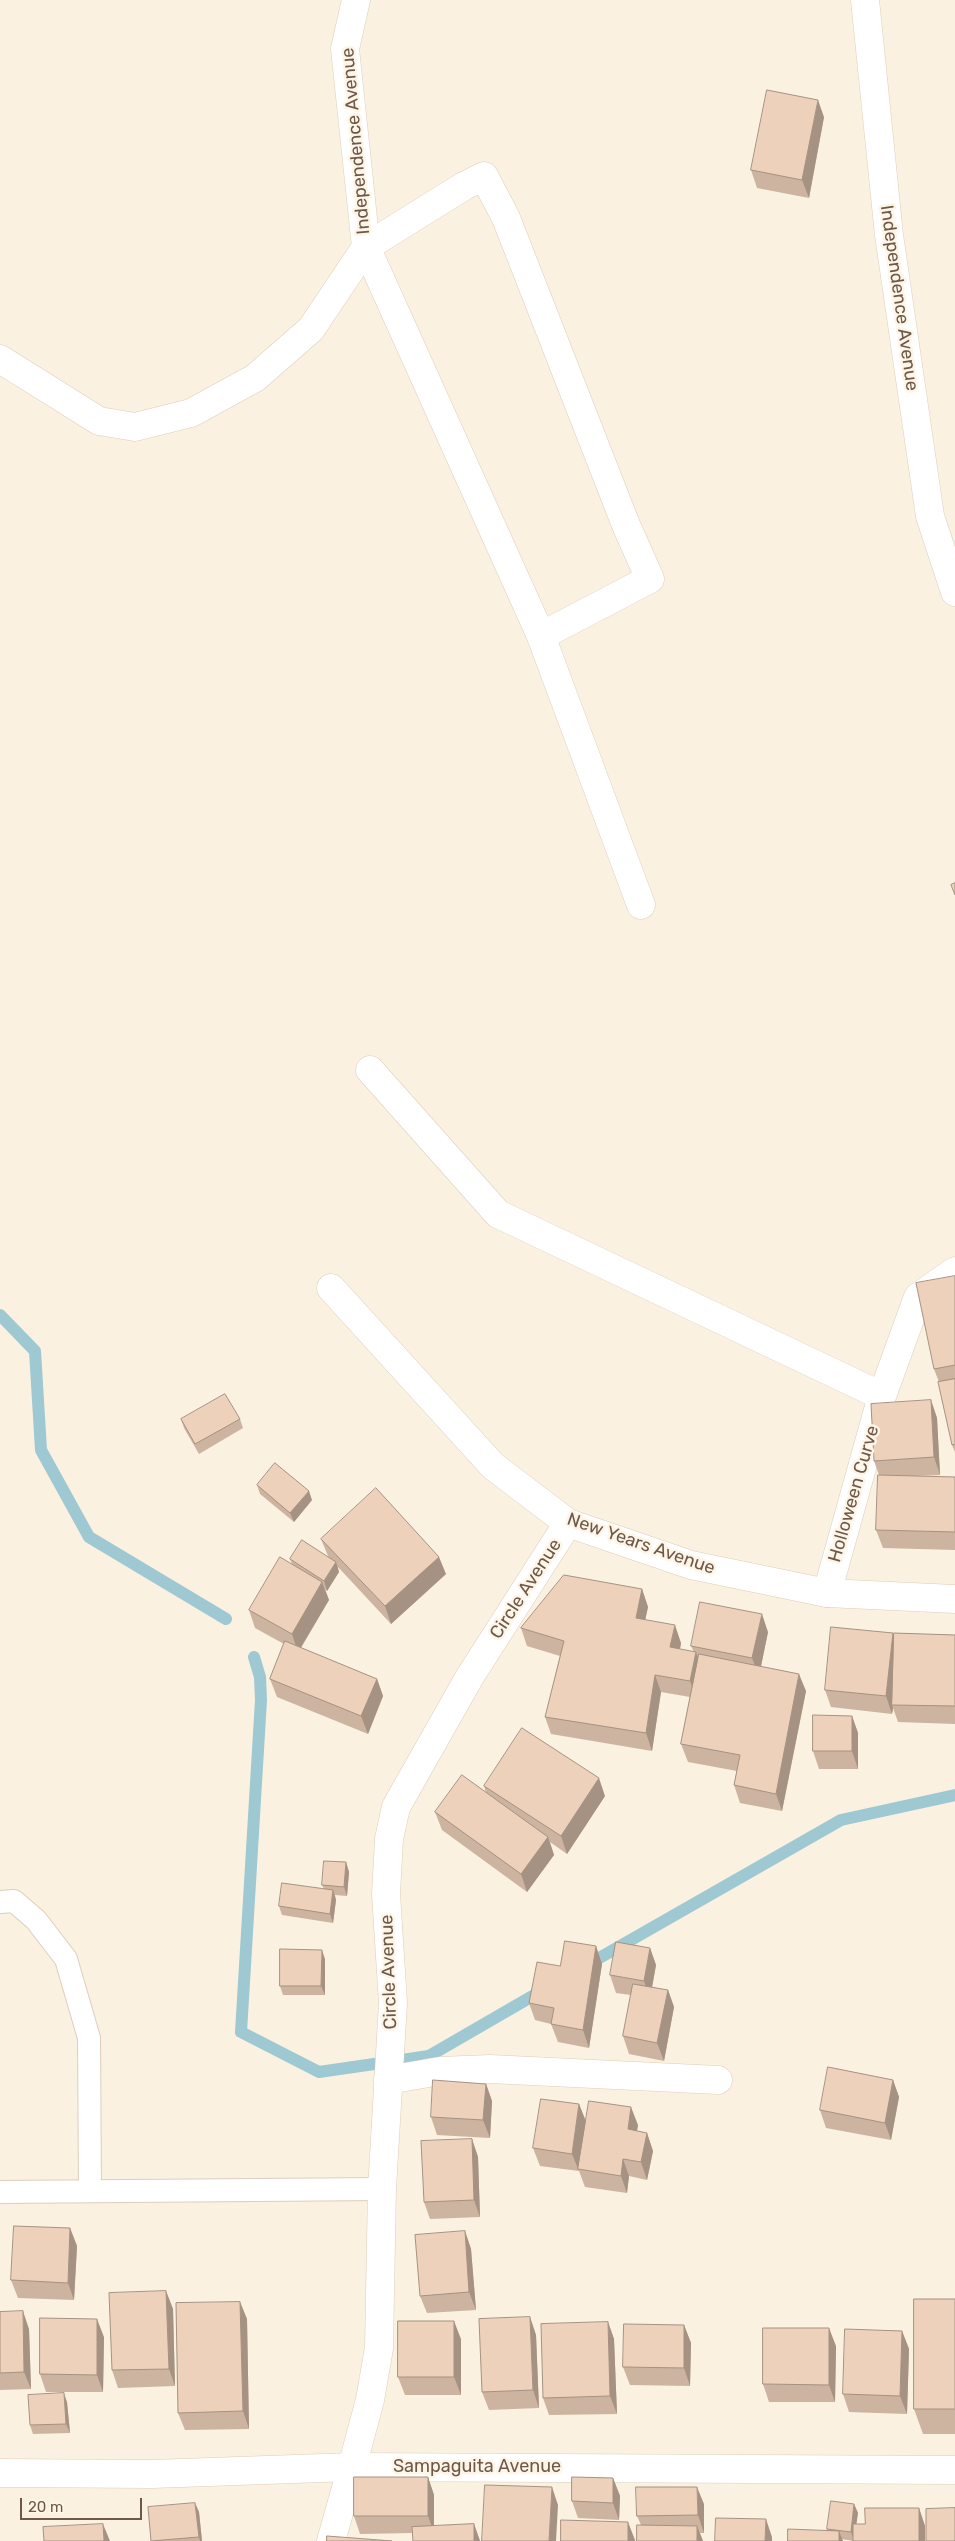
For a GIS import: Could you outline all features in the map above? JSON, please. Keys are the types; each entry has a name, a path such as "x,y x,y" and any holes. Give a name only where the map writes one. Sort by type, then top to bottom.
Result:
{"street":[{"name":"Independence Avenue","path":"0,359 98,421 135,427 190,412 255,378 311,329 366,247 346,49 356,0"},
{"name":"Independence Avenue","path":"865,0 889,235 930,516 955,592"},
{"path":"542,636 650,578 626,525 506,218 484,176 464,186 366,247 542,636 641,905"},
{"path":"370,1070 498,1214 882,1396"},
{"name":"Holloween Curve","path":"827,1593 882,1396 918,1297 955,1271"},
{"name":"New Years Avenue","path":"331,1288 493,1466 568,1523 692,1565 827,1593 955,1599"},
{"name":"Circle Avenue","path":"331,2541 370,2400 379,2348 382,2188 393,2003 386,1894 389,1839 396,1807 468,1678 568,1523"},
{"path":"389,2073 490,2069 718,2080"},
{"name":"Sampaguita Avenue","path":"0,2473 152,2474 352,2467 955,2470"}],"lane":[{"path":"0,1902 14,1901 36,1920 66,1959 89,2038 90,2191"},
{"path":"0,2192 382,2188"}],"building":[{"path":"767,90 818,100 802,180 751,170"},
{"path":"955,883 955,895 951,885"},
{"path":"955,1276 955,1365 934,1369 916,1283"},
{"path":"955,1379 955,1444 952,1445 938,1382"},
{"path":"225,1394 240,1419 195,1444 181,1419"},
{"path":"931,1400 934,1457 874,1461 871,1404"},
{"path":"275,1463 309,1491 290,1513 257,1485"},
{"path":"878,1475 955,1477 955,1532 876,1530"},
{"path":"376,1488 439,1557 385,1606 321,1539"},
{"path":"302,1540 336,1562 324,1581 290,1559"},
{"path":"280,1557 322,1582 292,1634 249,1610"},
{"path":"564,1575 642,1589 636,1618 675,1625 670,1647 696,1652 690,1681 655,1675 646,1733 545,1717 564,1641 521,1628"},
{"path":"700,1602 762,1614 752,1658 691,1646"},
{"path":"831,1627 893,1633 886,1696 825,1690"},
{"path":"894,1633 955,1635 955,1706 892,1705"},
{"path":"285,1641 377,1679 361,1716 270,1679"},
{"path":"699,1654 799,1674 776,1794 734,1785 740,1755 681,1744"},
{"path":"813,1715 852,1716 852,1751 813,1751"},
{"path":"522,1728 599,1778 561,1836 484,1786"},
{"path":"462,1775 548,1837 521,1874 435,1812"},
{"path":"324,1861 346,1862 344,1887 322,1885"},
{"path":"282,1883 333,1890 330,1914 279,1906"},
{"path":"565,1941 596,1946 583,2030 551,2024 554,2008 529,2003 537,1962 560,1966"},
{"path":"616,1942 650,1948 644,1981 610,1975"},
{"path":"280,1949 322,1950 321,1986 280,1986"},
{"path":"633,1984 668,1990 657,2043 623,2036"},
{"path":"828,2067 893,2080 885,2123 820,2110"},
{"path":"433,2080 486,2084 483,2120 431,2117"},
{"path":"541,2099 579,2104 572,2154 533,2148"},
{"path":"589,2101 631,2107 628,2129 647,2133 641,2162 623,2159 621,2176 578,2169"},
{"path":"472,2139 474,2200 424,2202 421,2141"},
{"path":"14,2226 70,2228 68,2283 11,2280"},
{"path":"465,2231 469,2292 420,2296 415,2235"},
{"path":"166,2291 169,2369 112,2370 109,2293"},
{"path":"914,2299 955,2299 955,2409 914,2409"},
{"path":"240,2302 243,2411 178,2413 176,2303"},
{"path":"23,2311 24,2372 0,2373 0,2312"},
{"path":"530,2317 533,2390 482,2392 479,2319"},
{"path":"40,2318 97,2319 97,2375 40,2374"},
{"path":"398,2321 454,2321 454,2377 398,2377"},
{"path":"608,2322 610,2396 543,2398 541,2324"},
{"path":"624,2324 684,2325 684,2368 623,2367"},
{"path":"763,2328 829,2328 829,2385 763,2384"},
{"path":"845,2329 902,2331 900,2396 843,2394"},
{"path":"64,2393 66,2424 30,2425 28,2395"},
{"path":"354,2477 428,2477 428,2516 354,2516"},
{"path":"572,2477 613,2478 613,2503 572,2501"},
{"path":"485,2485 552,2487 549,2541 482,2541"},
{"path":"636,2487 697,2487 698,2515 637,2516"},
{"path":"831,2501 854,2504 851,2532 827,2529"},
{"path":"195,2503 199,2537 151,2541 148,2507"},
{"path":"865,2508 919,2508 919,2541 853,2541 853,2524 865,2524"},
{"path":"955,2508 955,2541 926,2541 926,2509"},
{"path":"716,2518 766,2519 765,2541 715,2541"},
{"path":"561,2520 628,2522 628,2541 561,2541"},
{"path":"103,2524 104,2541 44,2541 43,2527"},
{"path":"474,2524 474,2541 413,2541 412,2527"},
{"path":"637,2525 697,2526 697,2541 637,2541"},
{"path":"788,2529 839,2531 839,2541 788,2541"},
{"path":"327,2536 392,2541 327,2541"}],"waterway":[{"path":"0,1315 35,1351 41,1450 89,1537 226,1619"},
{"path":"254,1657 260,1677 261,1700 241,2032 319,2072 429,2056 543,1990"},
{"path":"587,1965 841,1820 955,1795"}]}
